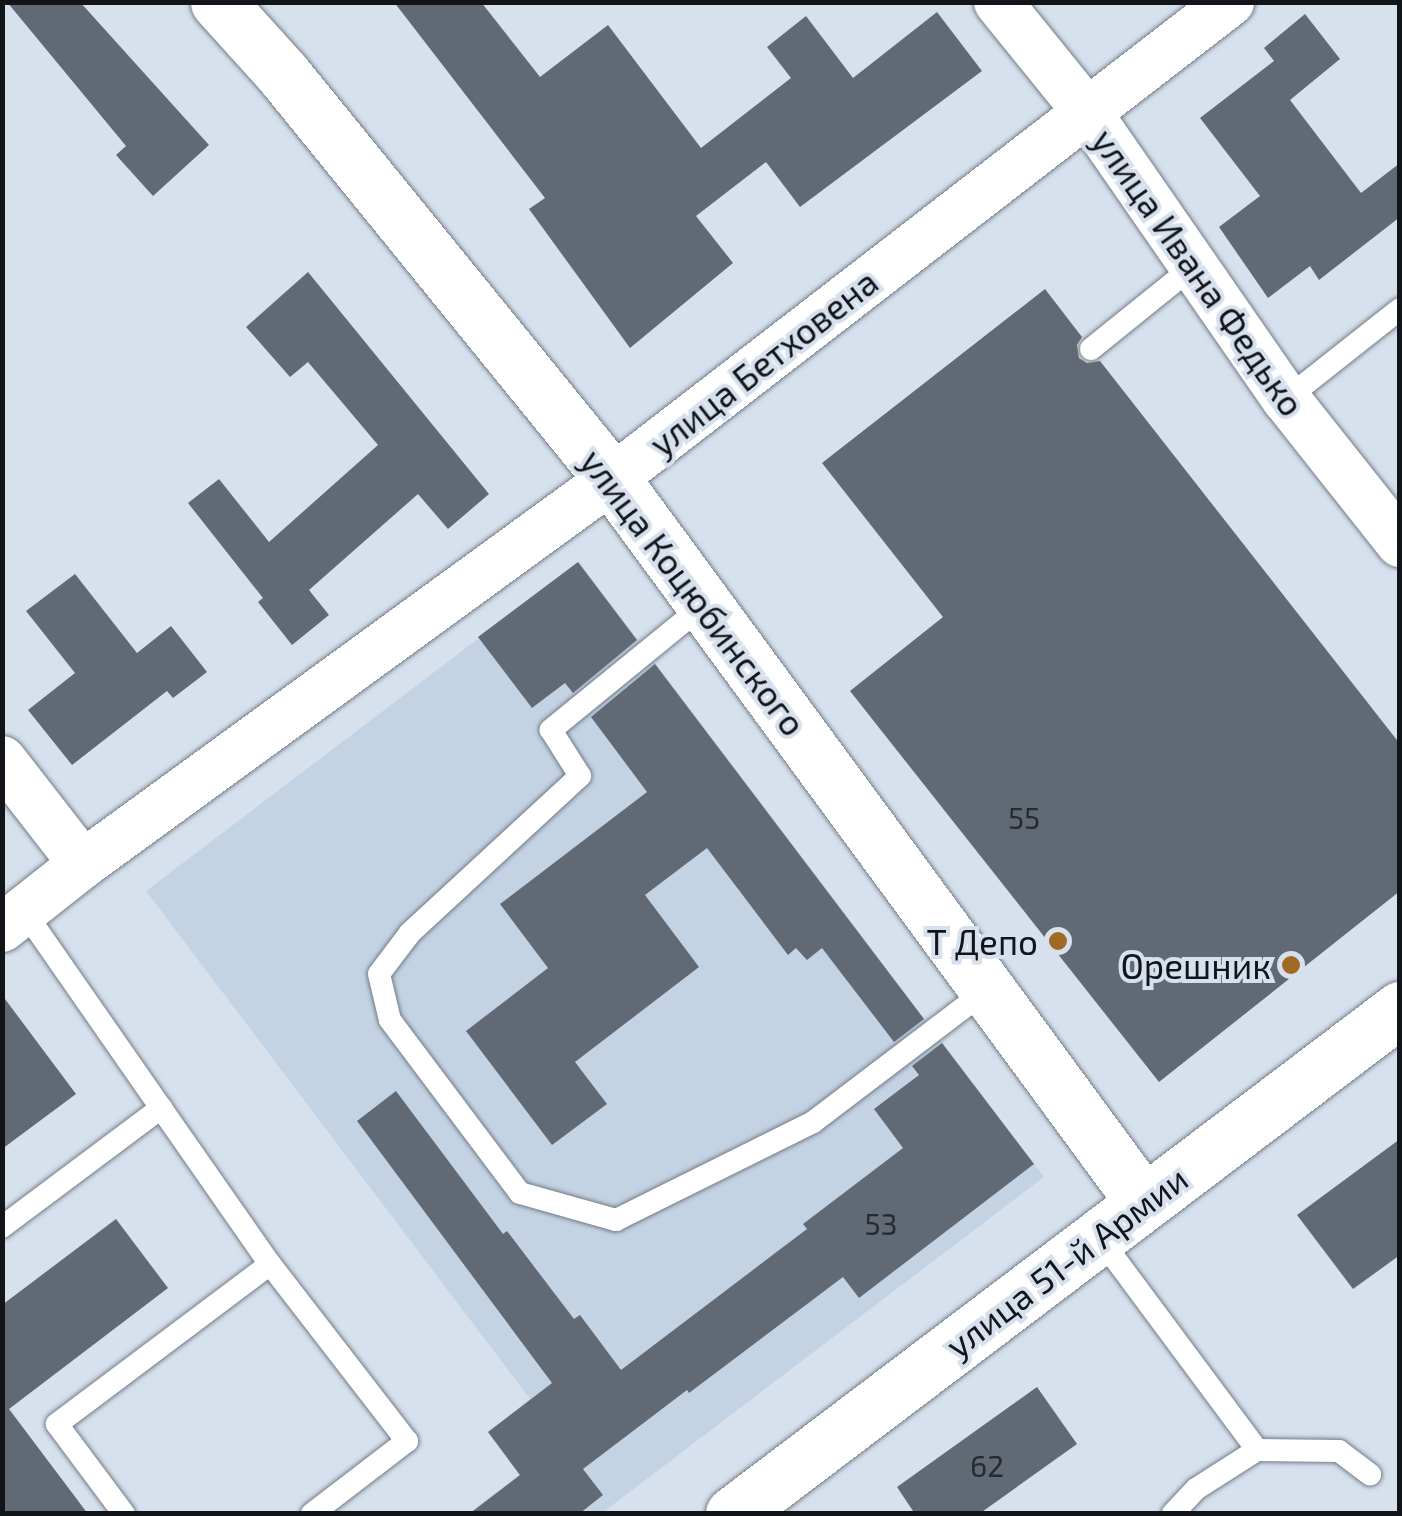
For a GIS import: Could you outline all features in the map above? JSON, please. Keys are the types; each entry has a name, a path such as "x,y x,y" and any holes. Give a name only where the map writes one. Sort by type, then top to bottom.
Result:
{"main road":[{"name":"улица Коцюбинского","path":"218,2 283,74 612,479 1144,1203"},
{"name":"улица 51-й Армии","path":"732,1514 1098,1237 1388,1025"}],"street":[{"name":"улица Ивана Федько","path":"998,2 1087,112 1286,400 1400,543"},
{"name":"улица Бетховена","path":"13,919 612,479 1230,2"},
{"path":"2,760 84,864"}],"lane":[{"path":"1091,349 1194,266"},
{"path":"1286,400 1400,309"},
{"path":"704,604 551,730 580,776 410,933 379,974 390,1020 520,1193 616,1220 813,1122 988,990"},
{"path":"13,919 162,1108 270,1264 407,1442 312,1514"},
{"path":"2,1227 162,1108"},
{"path":"1098,1237 1257,1450"},
{"path":"124,1514 57,1424 270,1264"},
{"path":"1173,1514 1196,1489 1257,1450 1338,1451 1370,1474"}],"shaded area":[{"path":"579,562 1044,1177 602,1513 469,1513 519,1475 488,1432 530,1399 146,891"}],"building":[{"path":"7,2 80,2 209,145 153,196 116,155 126,146"},
{"path":"394,2 481,2 540,77 608,25 701,148 791,78 767,47 806,16 853,78 937,12 982,71 800,207 766,162 696,216 733,263 630,348 529,209 545,198"},
{"path":"1305,14 1340,59 1290,100 1361,193 1400,163 1400,217 1319,280 1310,266 1268,298 1219,227 1260,196 1200,118 1274,61 1264,48"},
{"path":"308,272 489,494 448,529 418,494 309,590 329,615 292,645 258,602 263,598 188,503 219,479 269,542 378,445 308,362 290,377 246,327"},
{"path":"1045,289 1082,337 1077,345 1079,358 1087,363 1100,361 1400,744 1400,891 1159,1082 850,691 943,617 822,463"},
{"path":"578,562 637,640 573,693 565,683 532,708 478,637"},
{"path":"75,574 137,653 171,626 207,672 173,698 167,691 72,765 28,710 75,673 26,611"},
{"path":"655,664 924,1019 894,1042 822,948 807,960 796,948 788,955 707,848 645,895 699,967 575,1062 607,1104 552,1145 466,1031 548,968 500,904 647,792 591,717"},
{"path":"2,995 76,1094 2,1149"},
{"path":"942,1043 1034,1164 859,1298 843,1277 583,1469 603,1495 579,1514 469,1514 520,1475 488,1432 552,1383 357,1121 396,1091 503,1234 507,1231 574,1319 580,1315 621,1370 807,1229 803,1224 903,1148 874,1109 919,1075 912,1066"},
{"path":"1400,1139 1400,1255 1353,1289 1297,1215"},
{"path":"116,1219 168,1288 9,1409 88,1514 2,1514 2,1305"},
{"path":"1037,1387 1077,1444 979,1514 915,1514 897,1487"}],"place":[{"name":"Т Депо","path":"1058,941"},
{"name":"Орешник","path":"1291,965"}]}
